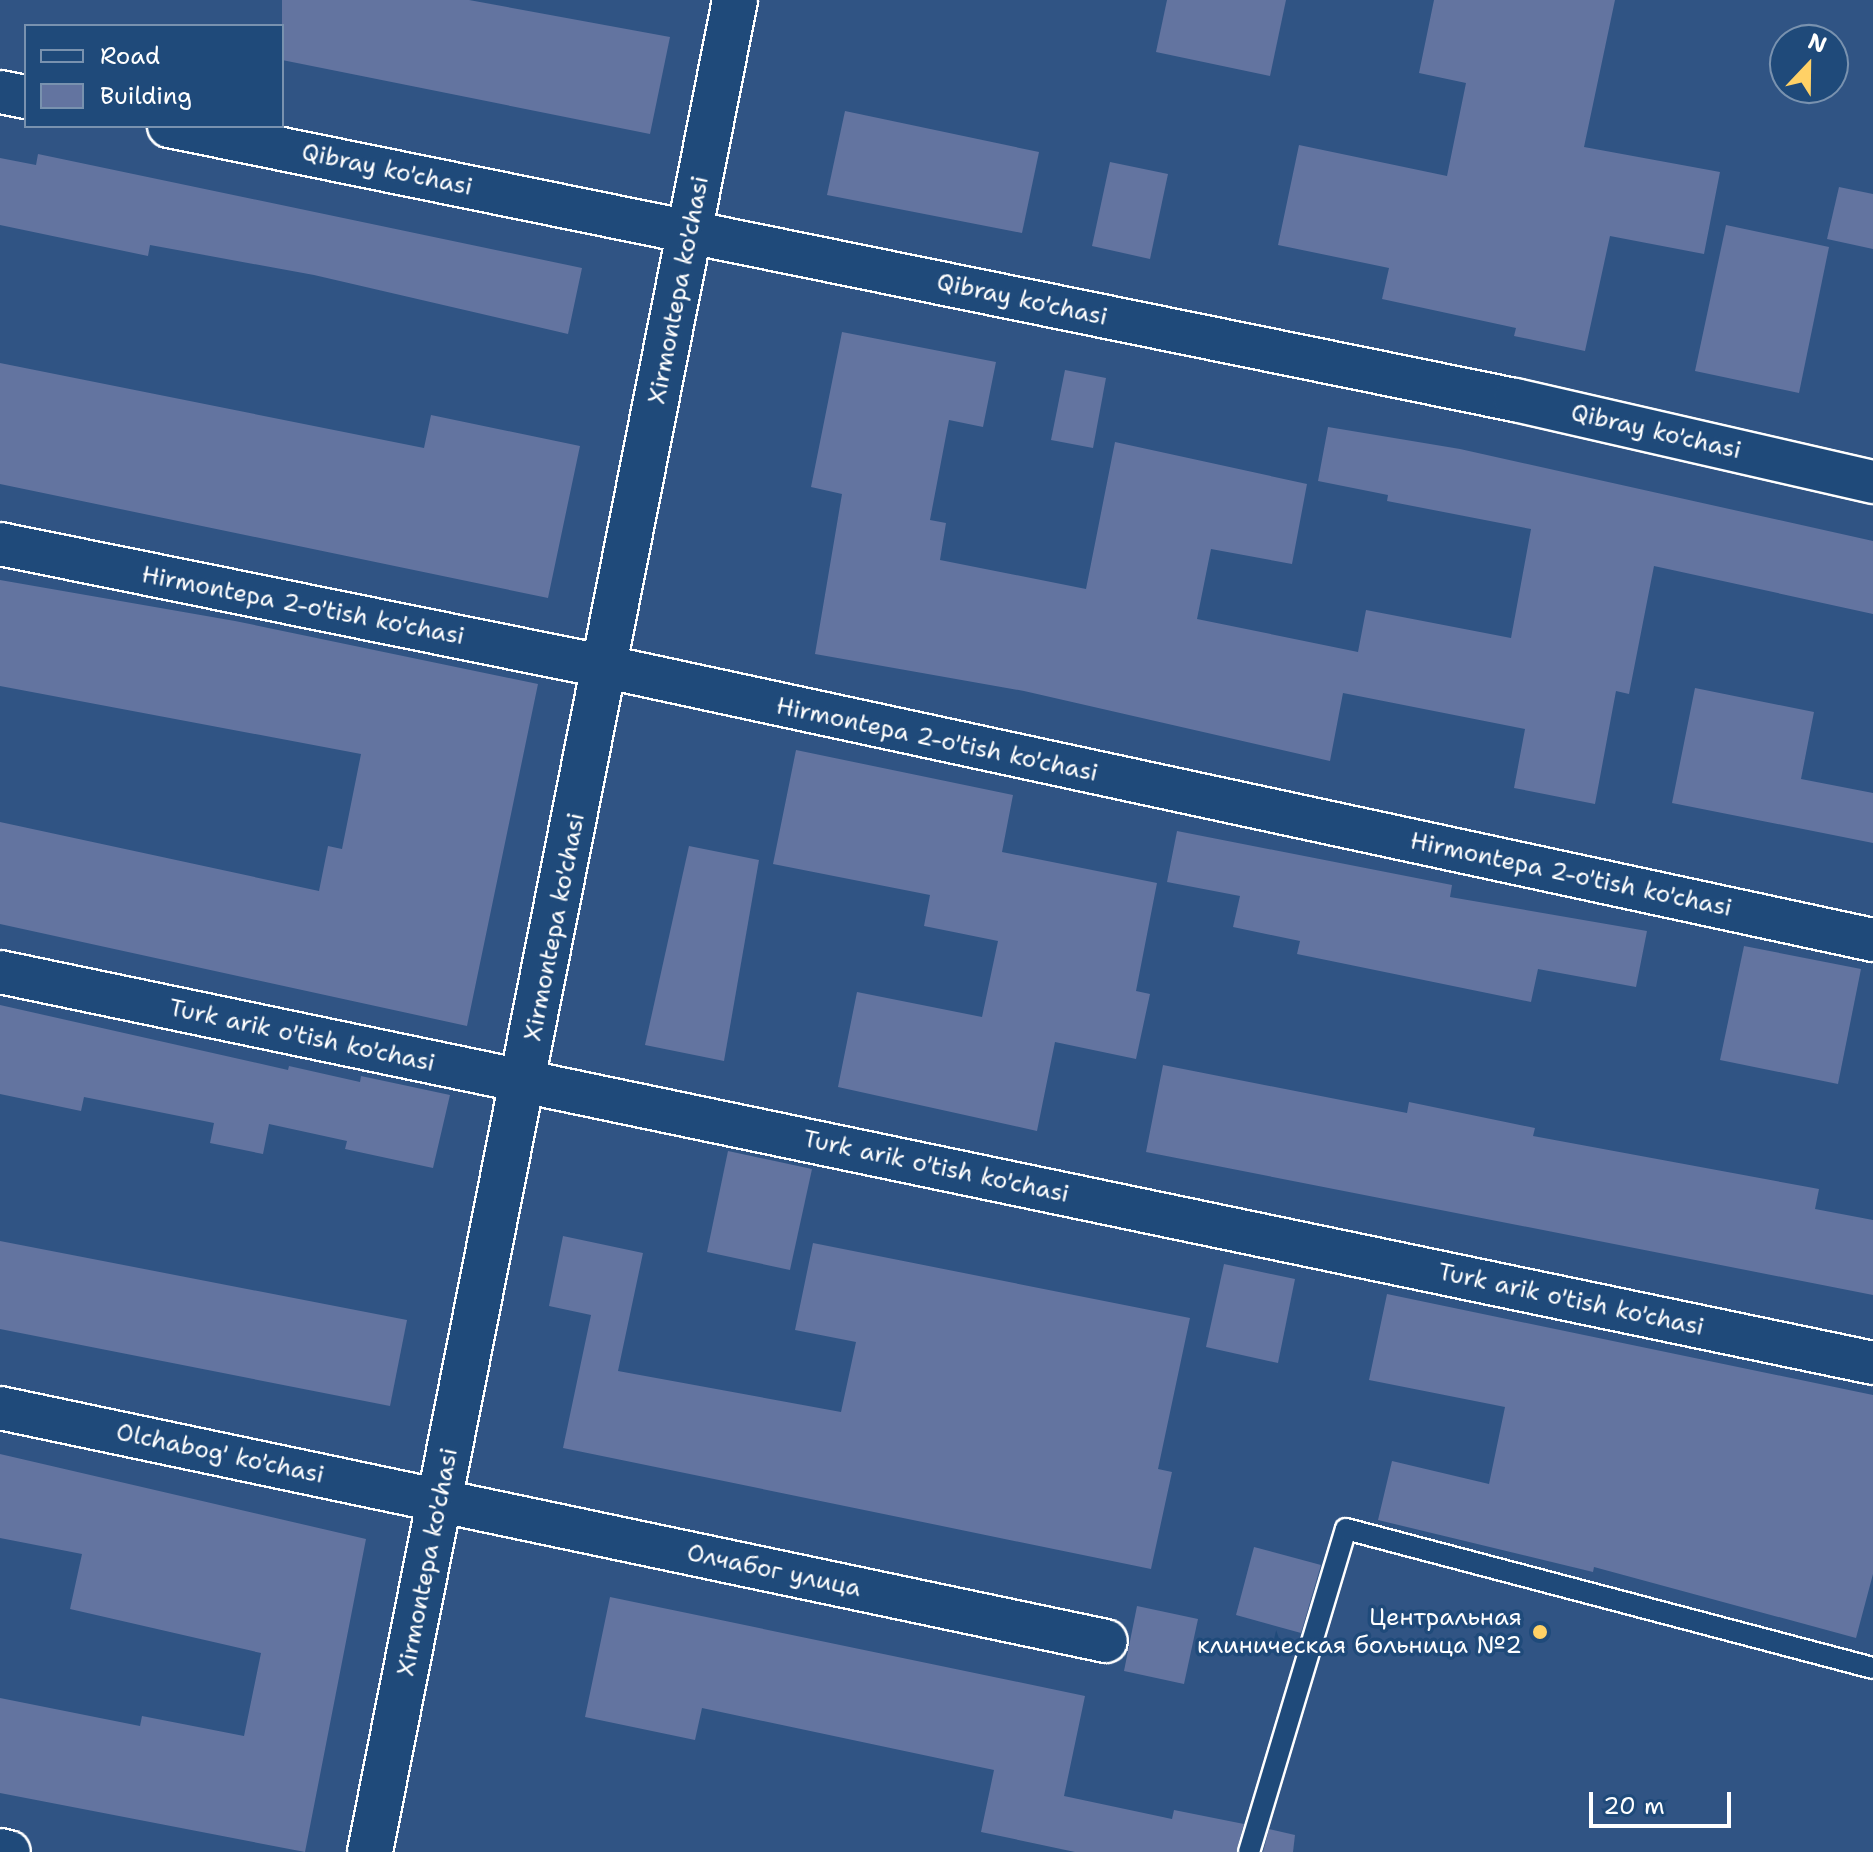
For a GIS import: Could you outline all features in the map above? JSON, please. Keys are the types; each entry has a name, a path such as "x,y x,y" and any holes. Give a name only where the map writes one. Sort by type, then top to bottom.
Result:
{"street":[{"name":"Xirmontepa ko'chasi","path":"370,1852 607,667 735,0"},
{"path":"0,92 24,97"},
{"name":"Qibray ko'chasi","path":"179,128 1515,400 1873,482"},
{"name":"Hirmontepa 2-o'tish ko'chasi","path":"0,544 607,667 1873,940"},
{"name":"Turk arik o'tish ko'chasi","path":"0,972 1873,1363"},
{"name":"Olchabog' ko'chasi","path":"0,1408 441,1501"},
{"name":"Олчабог улица","path":"441,1501 1106,1641"},
{"path":"0,1850 9,1852"}],"lane":[{"path":"1249,1852 1346,1529 1873,1668"}],"building":[{"path":"282,0 469,0 670,37 650,134 284,60"},
{"path":"1167,0 1286,0 1270,76 1156,52"},
{"path":"1434,0 1615,0 1584,147 1720,172 1704,254 1610,236 1585,351 1514,336 1516,328 1382,299 1389,268 1278,245 1299,145 1447,176 1466,83 1419,73"},
{"path":"845,111 1039,152 1022,233 827,195"},
{"path":"38,154 582,268 568,334 314,275 150,245 148,256 0,225 0,158 36,165"},
{"path":"1110,162 1168,174 1150,259 1092,246"},
{"path":"1839,187 1873,194 1873,249 1827,239"},
{"path":"1726,225 1829,247 1799,393 1695,371"},
{"path":"842,332 996,362 983,427 949,420 930,520 946,523 940,560 1086,589 1115,442 1307,484 1292,564 1211,549 1197,619 1358,652 1366,610 1511,638 1531,529 1387,501 1388,495 1318,481 1328,427 1460,449 1873,541 1873,614 1654,566 1629,694 1616,691 1595,804 1514,788 1525,729 1343,693 1330,761 1024,691 815,654 842,494 811,487"},
{"path":"0,363 424,448 431,415 580,446 548,598 0,484"},
{"path":"1065,370 1106,378 1093,448 1051,440"},
{"path":"0,580 235,621 538,684 467,1026 0,924 0,822 319,891 328,846 342,849 361,754 0,686"},
{"path":"1695,688 1814,712 1801,779 1873,793 1873,843 1672,803"},
{"path":"796,750 1013,795 1002,852 1157,883 1136,991 1150,994 1136,1059 1055,1042 1037,1131 838,1087 857,992 982,1017 998,941 924,926 930,895 773,864"},
{"path":"1177,831 1452,885 1450,897 1647,931 1636,987 1538,969 1531,1002 1297,954 1300,941 1233,927 1240,896 1167,882"},
{"path":"689,846 759,860 724,1061 645,1045"},
{"path":"1744,946 1861,969 1838,1084 1720,1060"},
{"path":"0,1005 288,1070 289,1066 360,1082 361,1076 450,1095 433,1168 345,1149 347,1141 269,1124 263,1154 210,1143 214,1123 84,1097 81,1111 0,1094"},
{"path":"1163,1065 1407,1113 1409,1102 1535,1128 1533,1136 1819,1189 1815,1209 1873,1220 1873,1295 1146,1152"},
{"path":"728,1151 812,1169 790,1270 707,1252"},
{"path":"563,1236 643,1253 618,1371 841,1412 856,1342 795,1330 813,1243 1190,1318 1158,1469 1172,1472 1151,1569 563,1448 591,1315 549,1306"},
{"path":"0,1241 407,1320 390,1406 0,1329"},
{"path":"1224,1264 1295,1279 1278,1363 1206,1347"},
{"path":"1387,1294 1873,1395 1873,1574 1856,1638 1594,1567 1593,1572 1378,1520 1392,1461 1489,1484 1505,1407 1369,1380"},
{"path":"0,1454 366,1539 305,1852 0,1793 0,1698 140,1726 142,1716 244,1736 261,1653 70,1609 82,1554 0,1538"},
{"path":"1254,1547 1321,1565 1301,1633 1236,1615"},
{"path":"610,1597 1085,1696 1064,1796 1172,1819 1174,1810 1244,1824 1236,1852 1075,1852 981,1832 994,1770 702,1708 695,1740 585,1717"},
{"path":"1137,1606 1198,1619 1184,1684 1124,1671"},
{"path":"1269,1829 1295,1835 1293,1852 1263,1852"}],"place":[{"name":"Центральная клиническая больница №2","path":"1540,1632"}]}
